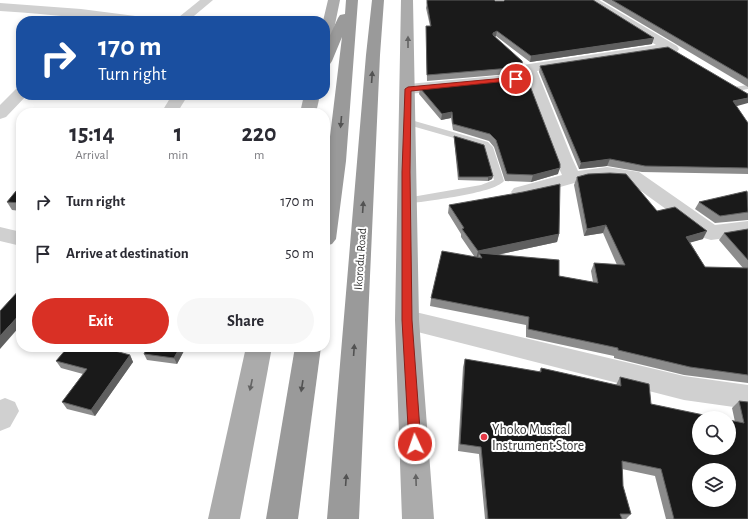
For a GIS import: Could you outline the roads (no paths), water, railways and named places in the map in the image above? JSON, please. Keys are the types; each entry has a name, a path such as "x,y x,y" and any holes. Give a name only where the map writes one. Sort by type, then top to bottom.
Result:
{"highway":[{"path":"330,49 351,0"},
{"path":"330,206 337,161 351,0"},
{"name":"Ikorodu Road","path":"344,519 380,5"},
{"path":"282,519 307,352"}],"main road":[{"path":"330,17 334,0"},
{"path":"407,0 407,320 418,519"},
{"path":"224,519 258,352"}],"street":[{"path":"186,16 207,0"},
{"path":"592,0 681,55"},
{"path":"0,7 82,16"},
{"path":"528,69 668,47"},
{"path":"408,89 507,79 524,79 528,69"},
{"path":"528,69 563,158 573,178"},
{"path":"725,82 744,90"},
{"path":"0,114 16,97"},
{"path":"520,192 565,182 583,175 607,173 632,176 684,212 710,233 748,228"},
{"path":"0,234 16,238"},
{"path":"407,320 684,388 748,397"}],"lane":[{"path":"406,201 482,188 493,185 499,181 489,147 485,144 408,122"}],"place":[{"name":"Yhoko Musical Instrument Store","path":"484,437"}]}
